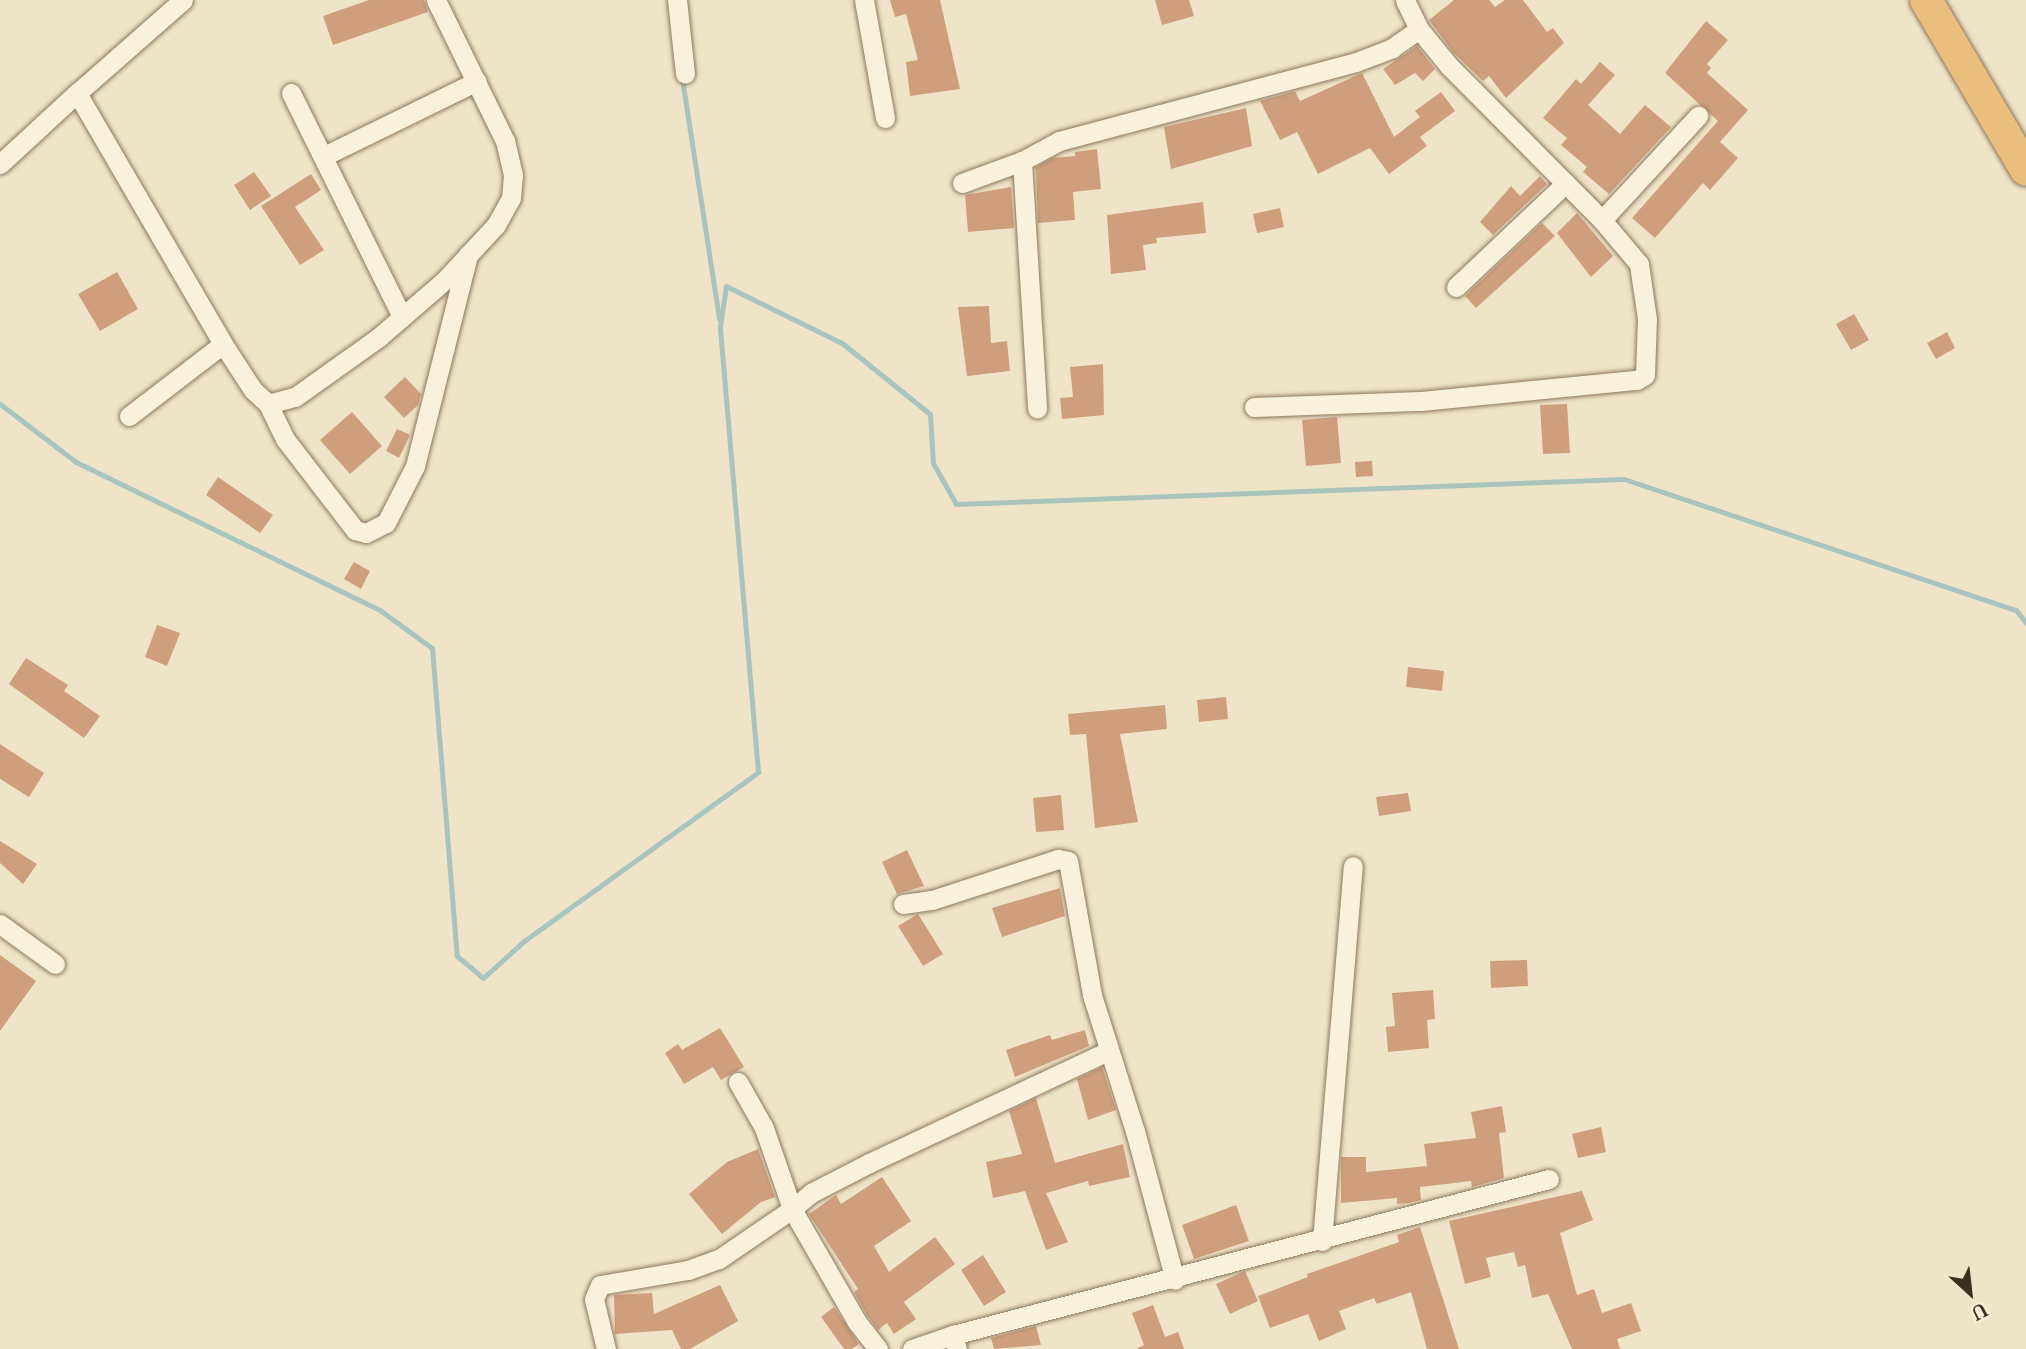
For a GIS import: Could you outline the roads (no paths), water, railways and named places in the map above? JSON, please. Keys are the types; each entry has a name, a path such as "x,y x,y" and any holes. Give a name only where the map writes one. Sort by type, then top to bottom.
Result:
{"highway":[{"path":"1926,0 2026,170"}],"street":[{"path":"0,164 183,0"},
{"path":"268,404 295,397 402,317 496,225 511,198 513,175 505,141 436,0"},
{"path":"677,0 685,74"},
{"path":"864,0 885,118"},
{"path":"1254,407 1421,401 1637,380 1645,374 1649,356 1643,280 1639,264 1602,220 1449,66 1419,29 1405,0"},
{"path":"962,183 1022,161 1059,141 1356,62 1392,48 1419,29"},
{"path":"324,156 477,81"},
{"path":"77,93 223,344 253,390 268,404 285,439 355,530 366,533 378,530 386,523 415,466 468,255"},
{"path":"290,93 324,156 402,317"},
{"path":"1602,220 1698,116"},
{"path":"1022,161 1037,409"},
{"path":"1456,287 1566,183"},
{"path":"130,416 223,344"},
{"path":"903,904 932,900 1065,858 1092,995 1175,1280"},
{"path":"1322,1241 1353,866"},
{"path":"0,924 55,964"},
{"path":"606,1349 594,1299 600,1285 688,1270 719,1259 811,1193 1108,1051"},
{"path":"738,1082 764,1128 792,1209 857,1322 878,1349"},
{"path":"912,1349 955,1342 1549,1179"}],"waterway":[{"path":"682,79 719,319"},
{"path":"0,404 76,462 381,611 432,648 457,956 483,978 524,941 758,772 720,327 726,286 842,343 930,414 933,463 956,504 1624,479 2016,610 2026,623"}]}
